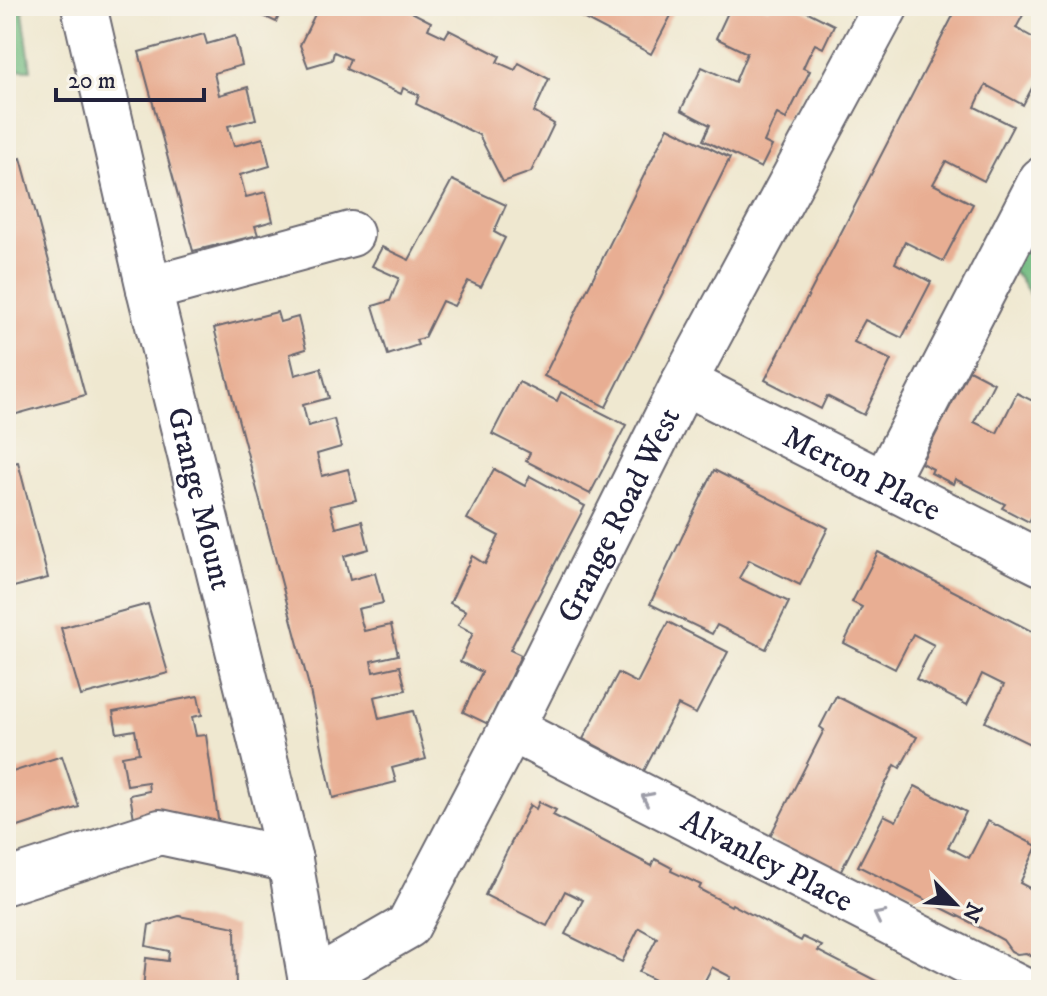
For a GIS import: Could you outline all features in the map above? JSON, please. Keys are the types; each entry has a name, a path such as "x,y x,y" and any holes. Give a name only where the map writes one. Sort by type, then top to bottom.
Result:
{"street":[{"name":"Grange Mount","path":"84,6 149,289 290,860 310,986"},
{"name":"Grange Road West","path":"310,986 408,926 511,729 684,382 886,6"},
{"path":"884,483 1041,180"},
{"path":"149,289 351,234"},
{"name":"Merton Place","path":"684,382 1041,563"},
{"name":"Alvanley Place","path":"511,729 1023,990"},
{"path":"6,882 160,832 290,860"}],"green space":[{"path":"6,6 22,6 31,70 6,69"},
{"path":"1011,216 1041,234 1041,312 1019,277 991,249"}],"building":[{"path":"250,6 284,6 276,22 253,11"},
{"path":"319,6 400,6 431,22 428,29 445,37 449,30 500,56 497,62 515,70 519,63 549,79 534,112 554,124 531,172 503,182 479,135 416,104 419,95 403,88 401,94 346,69 350,59 334,52 332,60 308,67 300,45"},
{"path":"560,6 676,6 651,54"},
{"path":"731,6 762,6 768,9 770,6 796,6 834,25 823,48 815,44 808,57 803,68 810,71 786,119 777,114 764,142 772,146 761,168 703,140 710,125 681,110 702,67 735,82 747,53 716,38"},
{"path":"958,6 1005,6 1023,15 1016,28 1041,42 1041,71 1023,105 986,85 981,94 975,107 1013,126 984,181 946,161 933,184 973,204 943,261 905,242 895,263 931,282 902,338 865,320 859,331 854,342 891,360 864,415 827,396 821,409 765,380"},
{"path":"204,34 207,44 235,36 242,65 214,73 219,95 248,87 256,119 228,126 234,146 263,138 270,166 240,175 246,197 266,192 273,221 255,226 258,235 193,251 139,52"},
{"path":"668,127 730,158 606,407 544,376"},
{"path":"21,158 85,395 6,417 6,162"},
{"path":"452,180 506,205 494,232 505,238 481,287 468,281 454,306 442,301 424,338 416,340 418,345 388,355 373,306 390,301 399,278 372,266 382,247 409,260"},
{"path":"277,312 280,322 298,317 306,349 290,354 295,375 321,368 329,398 303,405 308,426 334,419 341,447 317,454 322,476 348,469 356,500 330,506 336,528 362,521 369,549 344,556 350,580 375,573 383,603 358,609 364,631 391,625 398,655 371,661 373,672 400,666 406,690 374,697 379,719 413,711 426,759 392,768 396,782 333,798 309,686 214,328"},
{"path":"969,370 994,383 974,422 997,433 1017,393 1041,405 1041,498 1029,522 1002,508 1005,504 955,479 953,484 931,473 933,469 921,463"},
{"path":"519,382 557,401 561,392 626,425 590,494 526,461 530,453 492,434"},
{"path":"18,462 48,578 6,589 6,465"},
{"path":"494,469 525,486 530,476 585,506 510,650 521,655 488,724 463,712 482,672 460,662 473,633 458,625 466,611 450,603 472,556 485,564 499,536 467,519"},
{"path":"714,470 828,528 800,585 749,560 739,578 789,602 766,649 717,625 712,634 650,604"},
{"path":"878,552 1041,636 1041,742 1038,748 985,722 1004,685 982,674 967,705 916,679 934,645 913,634 895,669 844,643 862,607 852,602"},
{"path":"148,604 168,673 81,696 61,628"},
{"path":"668,622 728,652 696,714 678,705 644,771 583,739 618,673 637,683"},
{"path":"198,696 202,715 192,717 196,736 206,735 220,833 136,830 130,795 149,791 148,782 127,785 122,756 139,753 135,730 117,733 113,712"},
{"path":"836,696 917,737 900,768 895,765 840,873 769,838 824,730 820,727"},
{"path":"62,756 79,807 6,831 6,774"},
{"path":"915,786 966,812 948,847 969,858 988,821 1037,846 1020,883 1041,894 1041,961 1026,953 1011,951 1003,940 858,866 884,815 896,821"},
{"path":"539,802 556,810 553,815 652,866 655,859 731,906 801,941 803,937 822,946 818,951 894,990 724,990 731,977 712,967 700,990 675,990 639,972 657,938 639,928 622,962 565,934 583,900 565,891 547,926 485,895 530,805 536,809"},
{"path":"179,916 235,927 236,990 143,990 146,958 168,961 169,951 146,946 149,925"}]}
